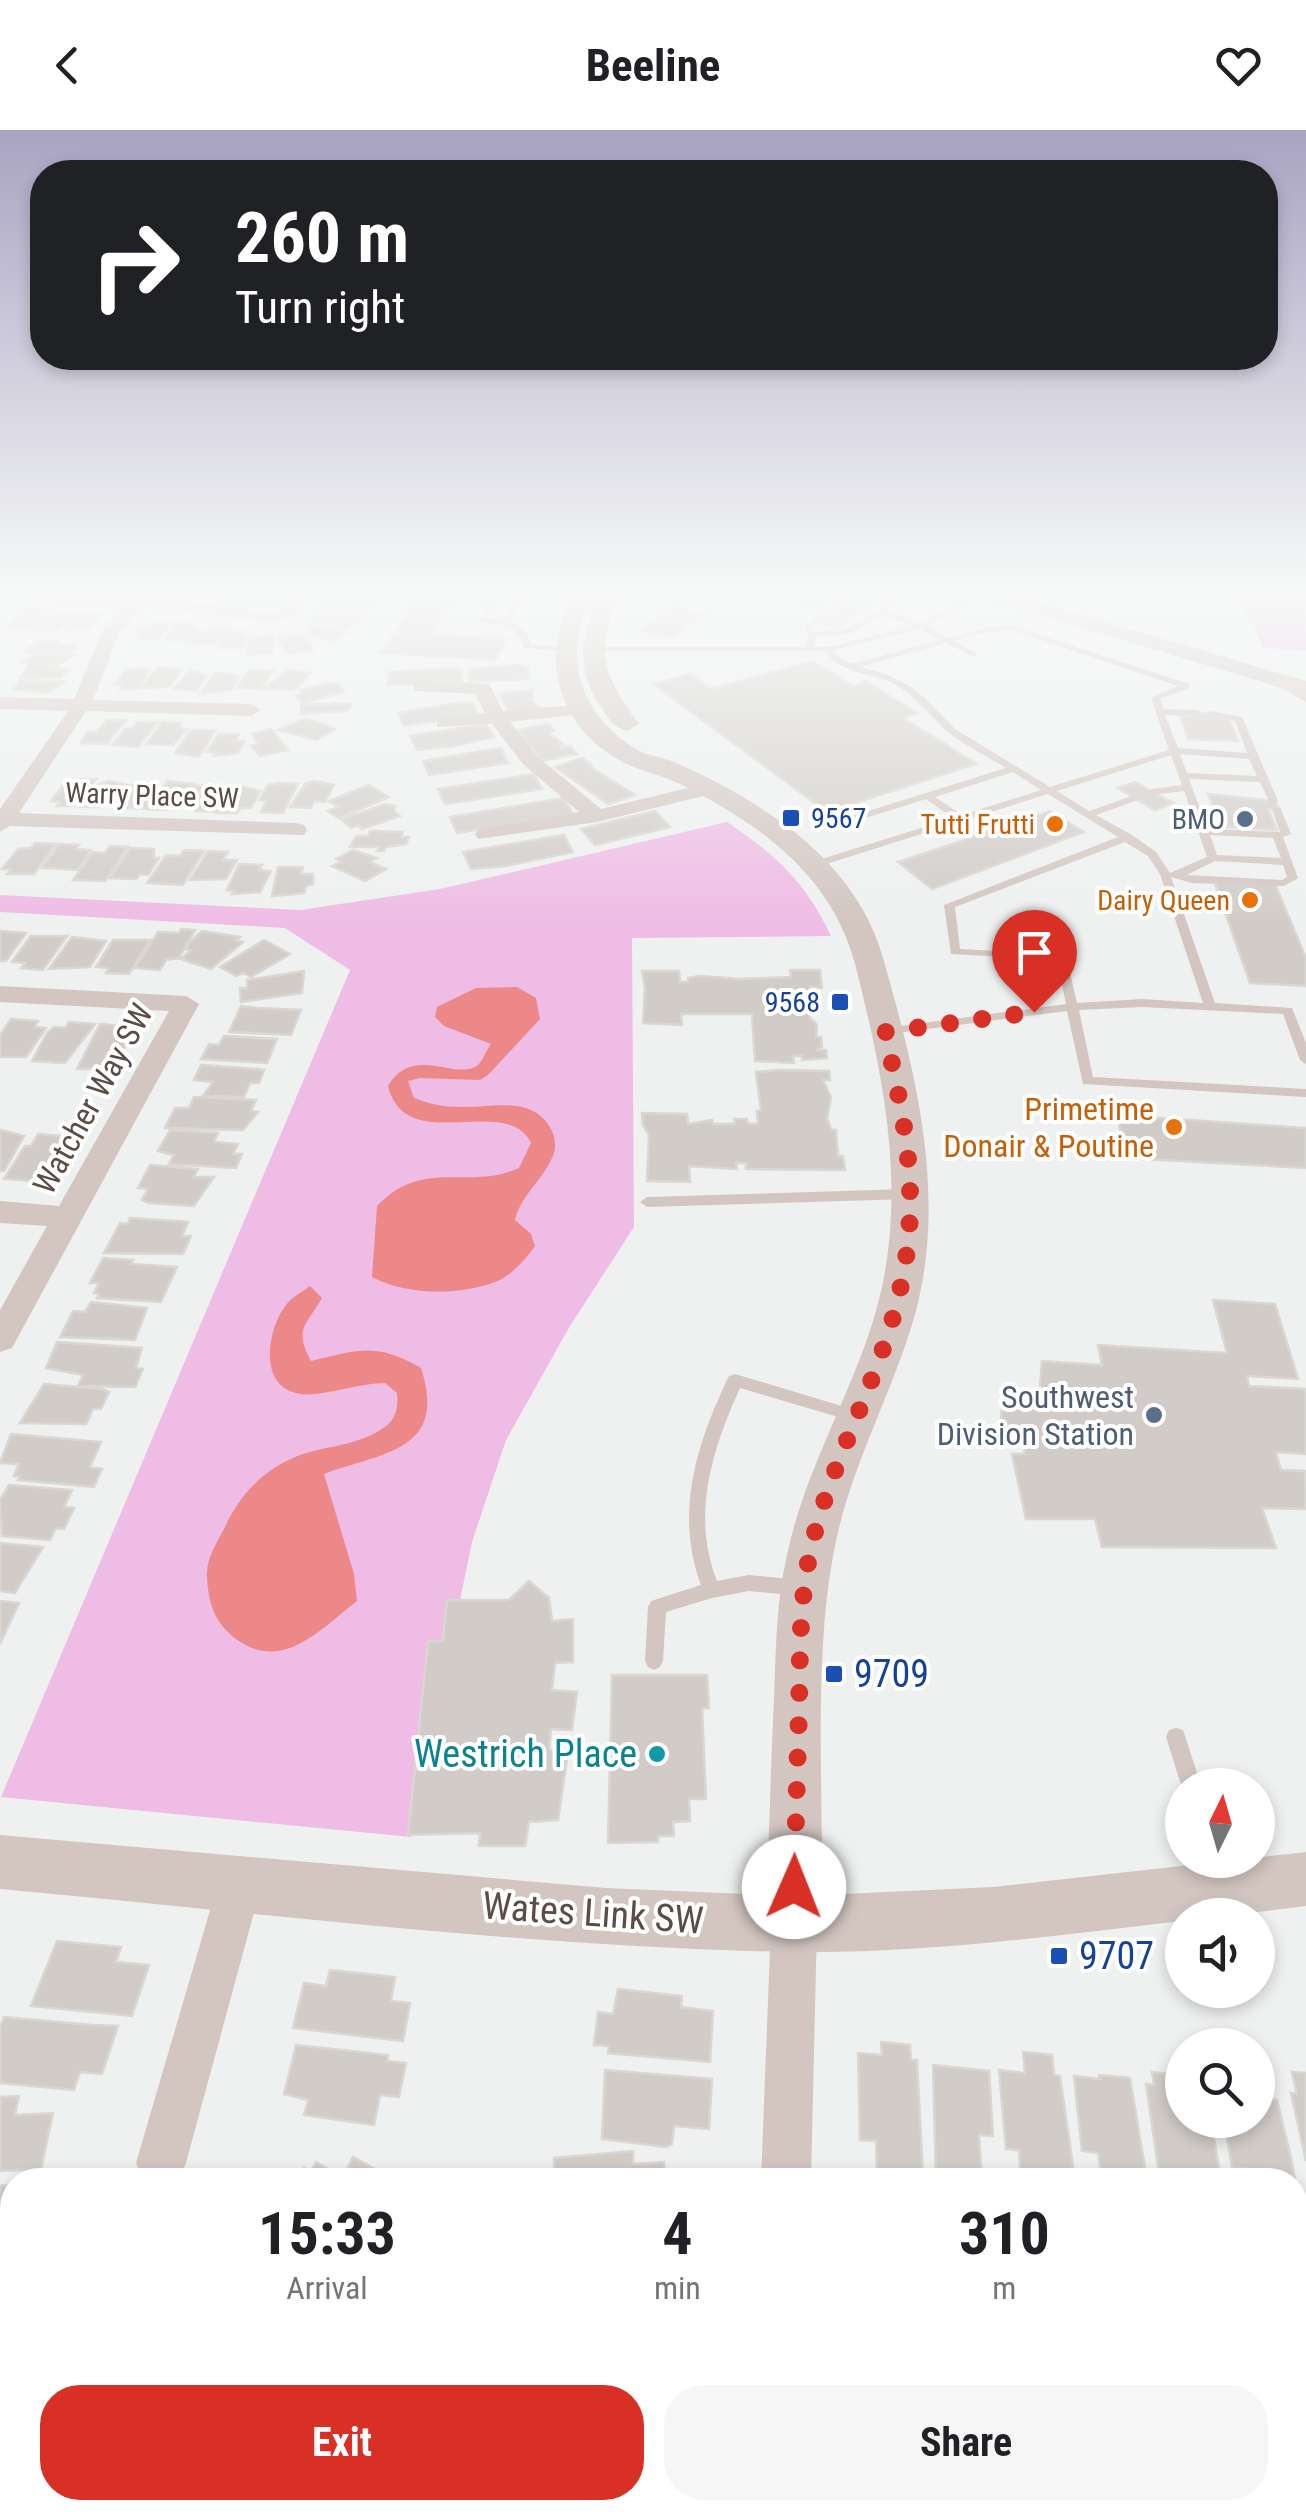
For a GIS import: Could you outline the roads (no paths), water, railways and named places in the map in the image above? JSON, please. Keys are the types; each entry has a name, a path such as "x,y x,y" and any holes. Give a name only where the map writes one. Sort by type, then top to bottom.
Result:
{"street":[{"path":"489,702 530,765 597,816"},
{"path":"579,702 598,730 628,756 660,766 750,814 816,864 842,894 856,920 904,1116 912,1194 902,1289 879,1360 832,1471 809,1556 800,1648 786,2168"},
{"path":"610,702 652,749 660,766"},
{"path":"0,704 252,710"},
{"path":"2,821 81,705"},
{"path":"444,723 582,708"},
{"path":"486,834 597,816 704,790"},
{"name":"Warry Place SW","path":"2,821 296,830"},
{"name":"Watcher Way SW","path":"0,994 186,1004 0,1339"},
{"path":"0,1212 67,1217"},
{"name":"Wates Link SW","path":"0,1862 606,1916 794,1924 993,1915 1199,1878"},
{"name":"Wates Link SW","path":"1275,1877 1306,1879"},
{"path":"161,2162 240,1883"}],"lane":[{"path":"927,702 952,731 1152,854 1165,874 1210,1006"},
{"path":"1157,702 1213,858"},
{"path":"1161,712 1195,713"},
{"path":"1204,832 1286,834 1239,719 1210,714"},
{"path":"816,864 1174,751 1252,756"},
{"path":"853,819 1014,769"},
{"path":"1152,792 1186,781 1263,779"},
{"path":"928,796 960,818"},
{"path":"1090,814 1134,798"},
{"path":"1180,874 1192,880 1284,883 1293,878 1278,836"},
{"path":"1128,837 949,905 955,952 1062,957 1087,1081 1306,1093"},
{"path":"1165,874 1180,874 1213,858 1288,862"},
{"path":"885,1032 1072,1007 1142,1002 1288,1011 1306,1060"},
{"path":"646,1202 912,1194"},
{"path":"712,1590 700,1567 694,1506 708,1439 735,1380 855,1416"},
{"path":"654,1660 657,1607 749,1583 806,1588"},
{"path":"1176,1737 1186,1768"}],"place":[{"name":"9567","path":"791,818"},
{"name":"BMO","path":"1245,819"},
{"name":"Tutti Frutti","path":"1055,824"},
{"name":"Dairy Queen","path":"1250,900"},
{"name":"9568","path":"840,1002"},
{"name":"Primetime Donair & Poutine","path":"1174,1127"},
{"name":"Southwest Division Station","path":"1154,1415"},
{"name":"9709","path":"834,1674"},
{"name":"Westrich Place","path":"657,1754"},
{"name":"9707","path":"1059,1956"}]}
